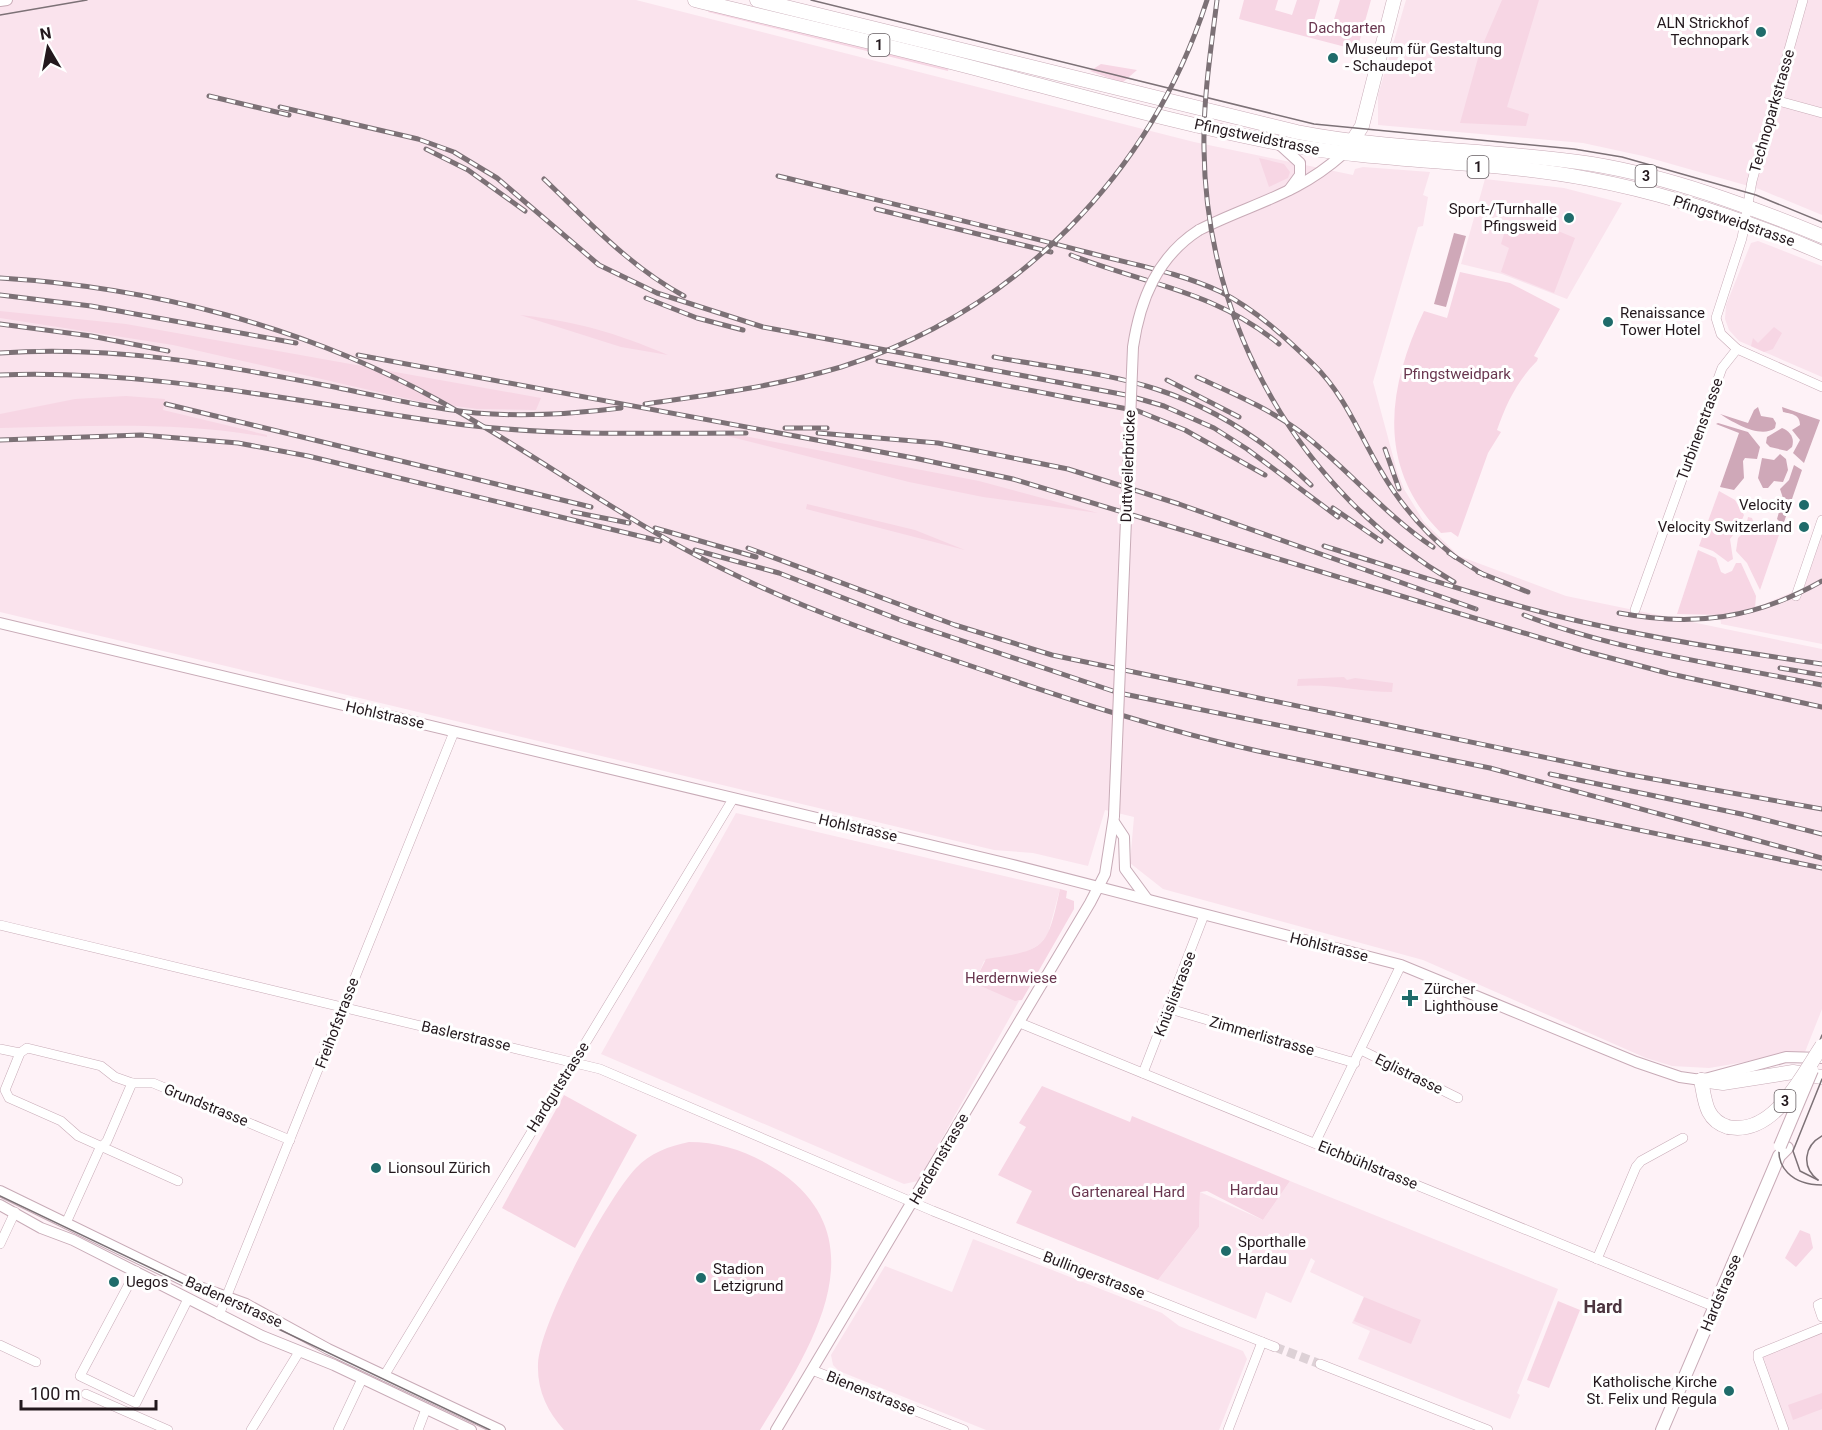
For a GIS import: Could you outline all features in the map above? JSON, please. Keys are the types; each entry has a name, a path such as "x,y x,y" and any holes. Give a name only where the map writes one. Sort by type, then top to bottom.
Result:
{"main road":[{"name":"Pfingstweidstrasse","path":"695,0 1146,113 1278,143 1343,154 1588,179 1744,222 1822,253"},
{"name":"Pfingstweidstrasse","path":"757,0 1297,132 1352,142 1593,165 1641,174 1746,207 1822,236"},
{"path":"1343,154 1362,126 1394,0"},
{"path":"1782,1150 1822,1046"},
{"name":"3","path":"1701,1080 1708,1113 1719,1123 1728,1126 1750,1126 1772,1113 1792,1091 1822,1046"},
{"path":"1782,1150 1822,1067"},
{"name":"Hohlstrasse","path":"1701,1080 1723,1083 1793,1072 1822,1077"},
{"name":"Hardstrasse","path":"1662,1430 1782,1150"}],"street":[{"path":"0,1 7,0"},
{"name":"Technoparkstrasse","path":"1744,222 1746,207 1803,0"},
{"path":"1775,99 1822,113"},
{"path":"1276,198 1296,184 1301,169 1299,160 1278,143"},
{"name":"Duttweilerbrücke","path":"1099,886 1105,874 1114,819 1132,370 1140,312 1161,266 1184,241 1219,220 1276,198 1307,183 1343,154"},
{"path":"1744,222 1742,238 1716,318 1721,333 1737,349 1822,387"},
{"name":"Turbinenstrasse","path":"1635,610 1722,368 1737,349"},
{"path":"1796,596 1822,520"},
{"name":"Hohlstrasse","path":"0,623 1099,886 1401,965 1671,1075 1701,1080 1775,1059 1808,1056 1822,1058"},
{"name":"Freihofstrasse","path":"219,1315 454,732"},
{"name":"Hardgutstrasse","path":"384,1376 733,799"},
{"path":"1114,819 1124,837 1125,869 1147,900"},
{"name":"Herdernstrasse","path":"776,1430 914,1202 1099,886"},
{"name":"Knüslistrasse","path":"1143,1073 1170,1009 1204,915"},
{"name":"Baslerstrasse","path":"0,925 574,1061 610,1073 914,1202"},
{"name":"Eglistrasse","path":"1315,1143 1401,965"},
{"name":"Zimmerlistrasse","path":"1170,1009 1354,1063"},
{"name":"Eichbühlstrasse","path":"1020,1023 1715,1307"},
{"name":"Grundstrasse","path":"0,1048 20,1053 27,1048 101,1066 115,1077 132,1083 153,1083 290,1140"},
{"name":"Eglistrasse","path":"1361,1050 1458,1098"},
{"path":"20,1053 5,1090 9,1098 61,1121 78,1137 178,1181"},
{"path":"66,1223 101,1147 107,1142 132,1083"},
{"path":"1597,1259 1638,1164 1683,1138"},
{"name":"Badenerstrasse","path":"0,1191 190,1284 226,1297 384,1376 500,1430"},
{"name":"Bullingerstrasse","path":"914,1202 1275,1347"},
{"name":"Badenerstrasse","path":"0,1205 41,1228 136,1271 219,1315 471,1430"},
{"path":"0,1244 15,1212"},
{"path":"136,1271 80,1376 135,1403 188,1299"},
{"path":"1822,1303 1818,1305 1822,1317"},
{"path":"1784,1430 1758,1354 1822,1328"},
{"path":"1228,1430 1262,1342"},
{"path":"0,1346 36,1362"},
{"path":"251,1430 299,1352"},
{"path":"1320,1364 1488,1430"},
{"name":"Bienenstrasse","path":"812,1370 964,1430"},
{"path":"338,1430 362,1379"},
{"path":"86,1394 168,1430"},
{"path":"418,1430 426,1409"}],"shaded area":[{"path":"0,0 636,0 1194,142 1353,175 1355,169 1363,167 1430,172 1423,195 1428,197 1423,226 1418,227 1373,382 1397,471 1404,489 1424,522 1459,556 1566,596 1822,649 1822,1009 1805,1052 1709,1068 1672,1066 1646,1058 1423,960 1163,889 1130,863 1134,817 1105,810 1088,866 1033,853 994,850 0,612"},
{"path":"1406,0 1822,0 1822,215 1759,189 1643,156 1583,143 1378,125 1378,95"},
{"path":"1485,179 1564,188 1622,203 1567,299 1502,274 1461,264"},
{"path":"1454,233 1466,236 1446,307 1434,304"},
{"path":"1758,241 1822,266 1822,377 1739,341 1729,330 1725,319 1726,305 1751,243"},
{"path":"1758,407 1761,416 1773,418 1776,423 1775,428 1769,431 1755,431 1720,414 1748,423 1754,410"},
{"path":"1782,407 1820,420 1804,463 1793,453 1800,440 1792,430 1800,425 1800,421 1794,415 1783,412"},
{"path":"1716,424 1748,432 1760,447 1757,459 1745,458 1743,461 1744,478 1734,490 1720,487 1739,433"},
{"path":"1782,428 1792,438 1792,447 1787,451 1770,447 1766,443 1767,437"},
{"path":"1780,454 1786,459 1788,470 1783,482 1774,481 1768,488 1763,488 1758,478 1762,458 1774,460"},
{"path":"1794,465 1802,470 1783,525 1777,519 1783,498 1780,489 1789,480"},
{"path":"1822,535 1822,644 1721,624 1720,615 1755,608 1804,587"},
{"path":"736,813 1060,889 1048,934 1040,944 1022,955 984,961 975,983 1019,1001 918,1181 904,1184 601,1054"},
{"path":"1290,1181 1558,1289 1517,1393 1520,1395 1510,1419 1358,1359 1370,1331 1352,1323 1364,1297 1310,1272 1315,1261 1311,1258 1291,1303 1266,1292 1256,1319 1158,1280 1199,1227 1200,1192 1263,1220"},
{"path":"973,1239 1162,1313 1179,1326 1243,1351 1247,1359 1219,1430 986,1430 839,1371 833,1365 831,1355 885,1266 952,1292"},
{"path":"1822,1332 1822,1430 1789,1430 1763,1356"}],"green space":[{"name":"Dachgarten","path":"1244,0 1278,0 1275,10 1292,15 1297,0 1320,0 1314,21 1332,26 1340,0 1371,0 1357,50 1239,19"},
{"path":"1502,0 1539,0 1507,107 1529,114 1526,126 1460,123 1480,51"},
{"path":"709,9 949,67 948,71 708,12"},
{"path":"1101,64 1137,70 1122,83 1090,71"},
{"path":"1259,158 1284,164 1290,172 1288,178 1269,187"},
{"path":"1507,224 1546,226 1575,238 1554,293 1501,272 1509,248 1501,244"},
{"name":"Pfingstweidpark","path":"1460,272 1510,283 1560,309 1534,356 1538,358 1537,361 1518,385 1504,411 1497,430 1501,432 1488,453 1458,537 1451,532 1441,533 1420,508 1406,481 1397,454 1394,426 1396,398 1411,340 1424,311 1447,318"},
{"path":"0,311 126,324 541,398 536,410 477,409 417,401 173,345 0,318"},
{"path":"520,315 596,329 668,355 621,347"},
{"path":"1774,327 1782,333 1773,349 1764,352 1751,346 1753,338 1758,343"},
{"path":"126,396 165,399 163,410 267,435 267,437 167,427 0,428 0,414 75,399"},
{"path":"727,436 744,436 979,481 1098,513 983,497 909,482"},
{"path":"1719,491 1735,500 1744,515 1730,539 1733,559 1728,562 1713,551 1699,546"},
{"path":"807,504 915,530 965,550 806,509"},
{"path":"1748,517 1752,518 1757,532 1780,532 1760,590 1747,563 1736,551 1738,538 1745,531"},
{"path":"1698,550 1716,558 1721,572 1725,574 1732,571 1736,563 1741,563 1756,596 1755,608 1720,615 1677,614"},
{"path":"1344,677 1347,680 1355,678 1393,683 1392,692 1297,686 1298,679"},
{"name":"Herdernwiese","path":"1060,889 1067,891 1066,898 1074,901 1074,909 1022,1000 1015,1001 974,983 986,959 1021,953 1041,943 1051,924"},
{"name":"Gartenareal Hard","path":"1042,1086 1130,1122 1132,1116 1290,1181 1263,1220 1207,1191 1200,1192 1199,1227 1158,1280 1016,1223 1032,1191 998,1175 1026,1127 1019,1123"},
{"path":"564,1095 637,1135 575,1248 502,1208"},
{"name":"Stadion Letzigrund","path":"689,1142 714,1144 750,1155 783,1174 812,1202 827,1233 831,1266 826,1300 814,1334 779,1400 760,1430 564,1430 544,1400 538,1374 541,1345 562,1292 609,1205 636,1168 647,1158 660,1151"},
{"path":"1800,1230 1810,1234 1813,1248 1796,1267 1785,1258"},
{"path":"1364,1297 1421,1320 1411,1344 1354,1321"},
{"path":"1558,1301 1580,1310 1549,1388 1527,1380"},
{"path":"1822,1393 1822,1409 1793,1420 1788,1405"}],"tunnel":[{"path":"1275,1347 1320,1364"}],"tram line":[{"path":"0,15 87,0"},
{"path":"811,0 1314,124 1574,149 1622,157 1756,195 1822,222"},
{"path":"1822,1035 1781,1138 1779,1149 1780,1158 1788,1173 1803,1182 1822,1185"},
{"path":"1818,1180 1800,1171 1793,1151 1822,1079"},
{"path":"1818,1180 1809,1169 1807,1157 1811,1145 1822,1136"},
{"path":"0,1196 490,1430"}],"railway":[{"path":"645,404 768,385 841,367 905,343 964,311 1019,273 1069,228 1113,178 1151,123 1182,63 1207,0"},
{"path":"1217,0 1204,130 1209,215 1222,279 1243,340 1272,398 1308,452 1350,501 1399,545 1454,582"},
{"path":"209,96 289,115"},
{"path":"280,107 418,139 454,152 497,178 599,265 657,293 763,327 1126,395 1164,406 1214,428 1247,449 1338,517"},
{"path":"426,149 468,170 525,211"},
{"path":"778,176 1154,269 1205,285 1234,299 1281,334 1324,376 1343,402 1396,495 1423,528 1455,557"},
{"path":"544,179 593,227 628,257 684,296"},
{"path":"876,209 1051,252"},
{"path":"1071,255 1204,300 1254,326 1279,344"},
{"path":"0,278 113,290 169,301 225,314 333,351 385,373 436,399 686,550 754,584 848,623 1047,692 1116,714 1222,743 1822,868"},
{"path":"0,295 91,306 296,343"},
{"path":"646,298 697,318 743,330"},
{"path":"0,324 91,336 168,351"},
{"path":"0,353 82,352 163,358 244,370 419,405 476,413 549,414 621,408"},
{"path":"358,355 919,459 1013,479 1584,651 1671,674 1822,707"},
{"path":"994,357 1116,378 1178,397 1239,428 1277,455 1311,485"},
{"path":"878,361 1138,411 1185,430 1265,475"},
{"path":"0,375 117,377 175,383 500,429 605,433 746,433"},
{"path":"1197,377 1265,409 1302,433 1399,521 1433,547"},
{"path":"1167,380 1239,417"},
{"path":"166,404 591,507"},
{"path":"785,428 827,428"},
{"path":"818,433 938,443 1068,469 1179,504 1476,609"},
{"path":"0,440 141,435 238,443 308,456 660,541"},
{"path":"1385,449 1399,489"},
{"path":"1333,508 1381,541"},
{"path":"573,512 629,523"},
{"path":"655,528 756,557"},
{"path":"1324,546 1479,595 1574,620 1697,645 1822,664"},
{"path":"748,548 955,625 1052,655 1625,774 1822,809"},
{"path":"695,550 779,573 903,621 1119,693 1490,768 1822,858"},
{"path":"1449,553 1484,575"},
{"path":"1478,572 1528,592"},
{"path":"1619,613 1673,619 1724,617 1773,604 1822,581"},
{"path":"1524,615 1559,628 1633,648 1822,685"},
{"path":"1780,668 1822,675"},
{"path":"1550,774 1746,815 1822,834"}],"place":[{"name":"ALN Strickhof Technopark","path":"1761,32"},
{"name":"Museum für Gestaltung - Schaudepot","path":"1333,58"},
{"name":"Sport-/Turnhalle Pfingsweid","path":"1569,218"},
{"name":"Renaissance Tower Hotel","path":"1608,322"},
{"name":"Velocity","path":"1804,505"},
{"name":"Velocity Switzerland","path":"1804,527"},
{"name":"Zürcher Lighthouse","path":"1410,998"},
{"name":"Lionsoul Zürich","path":"376,1168"},
{"name":"Sporthalle Hardau","path":"1226,1251"},
{"name":"Stadion Letzigrund","path":"701,1278"},
{"name":"Uegos","path":"114,1282"},
{"name":"Katholische Kirche St. Felix und Regula","path":"1729,1391"}],"district":[{"name":"Hard","path":"1603,1307"}],"park label":[{"name":"Hardau","path":"1254,1190"}]}
